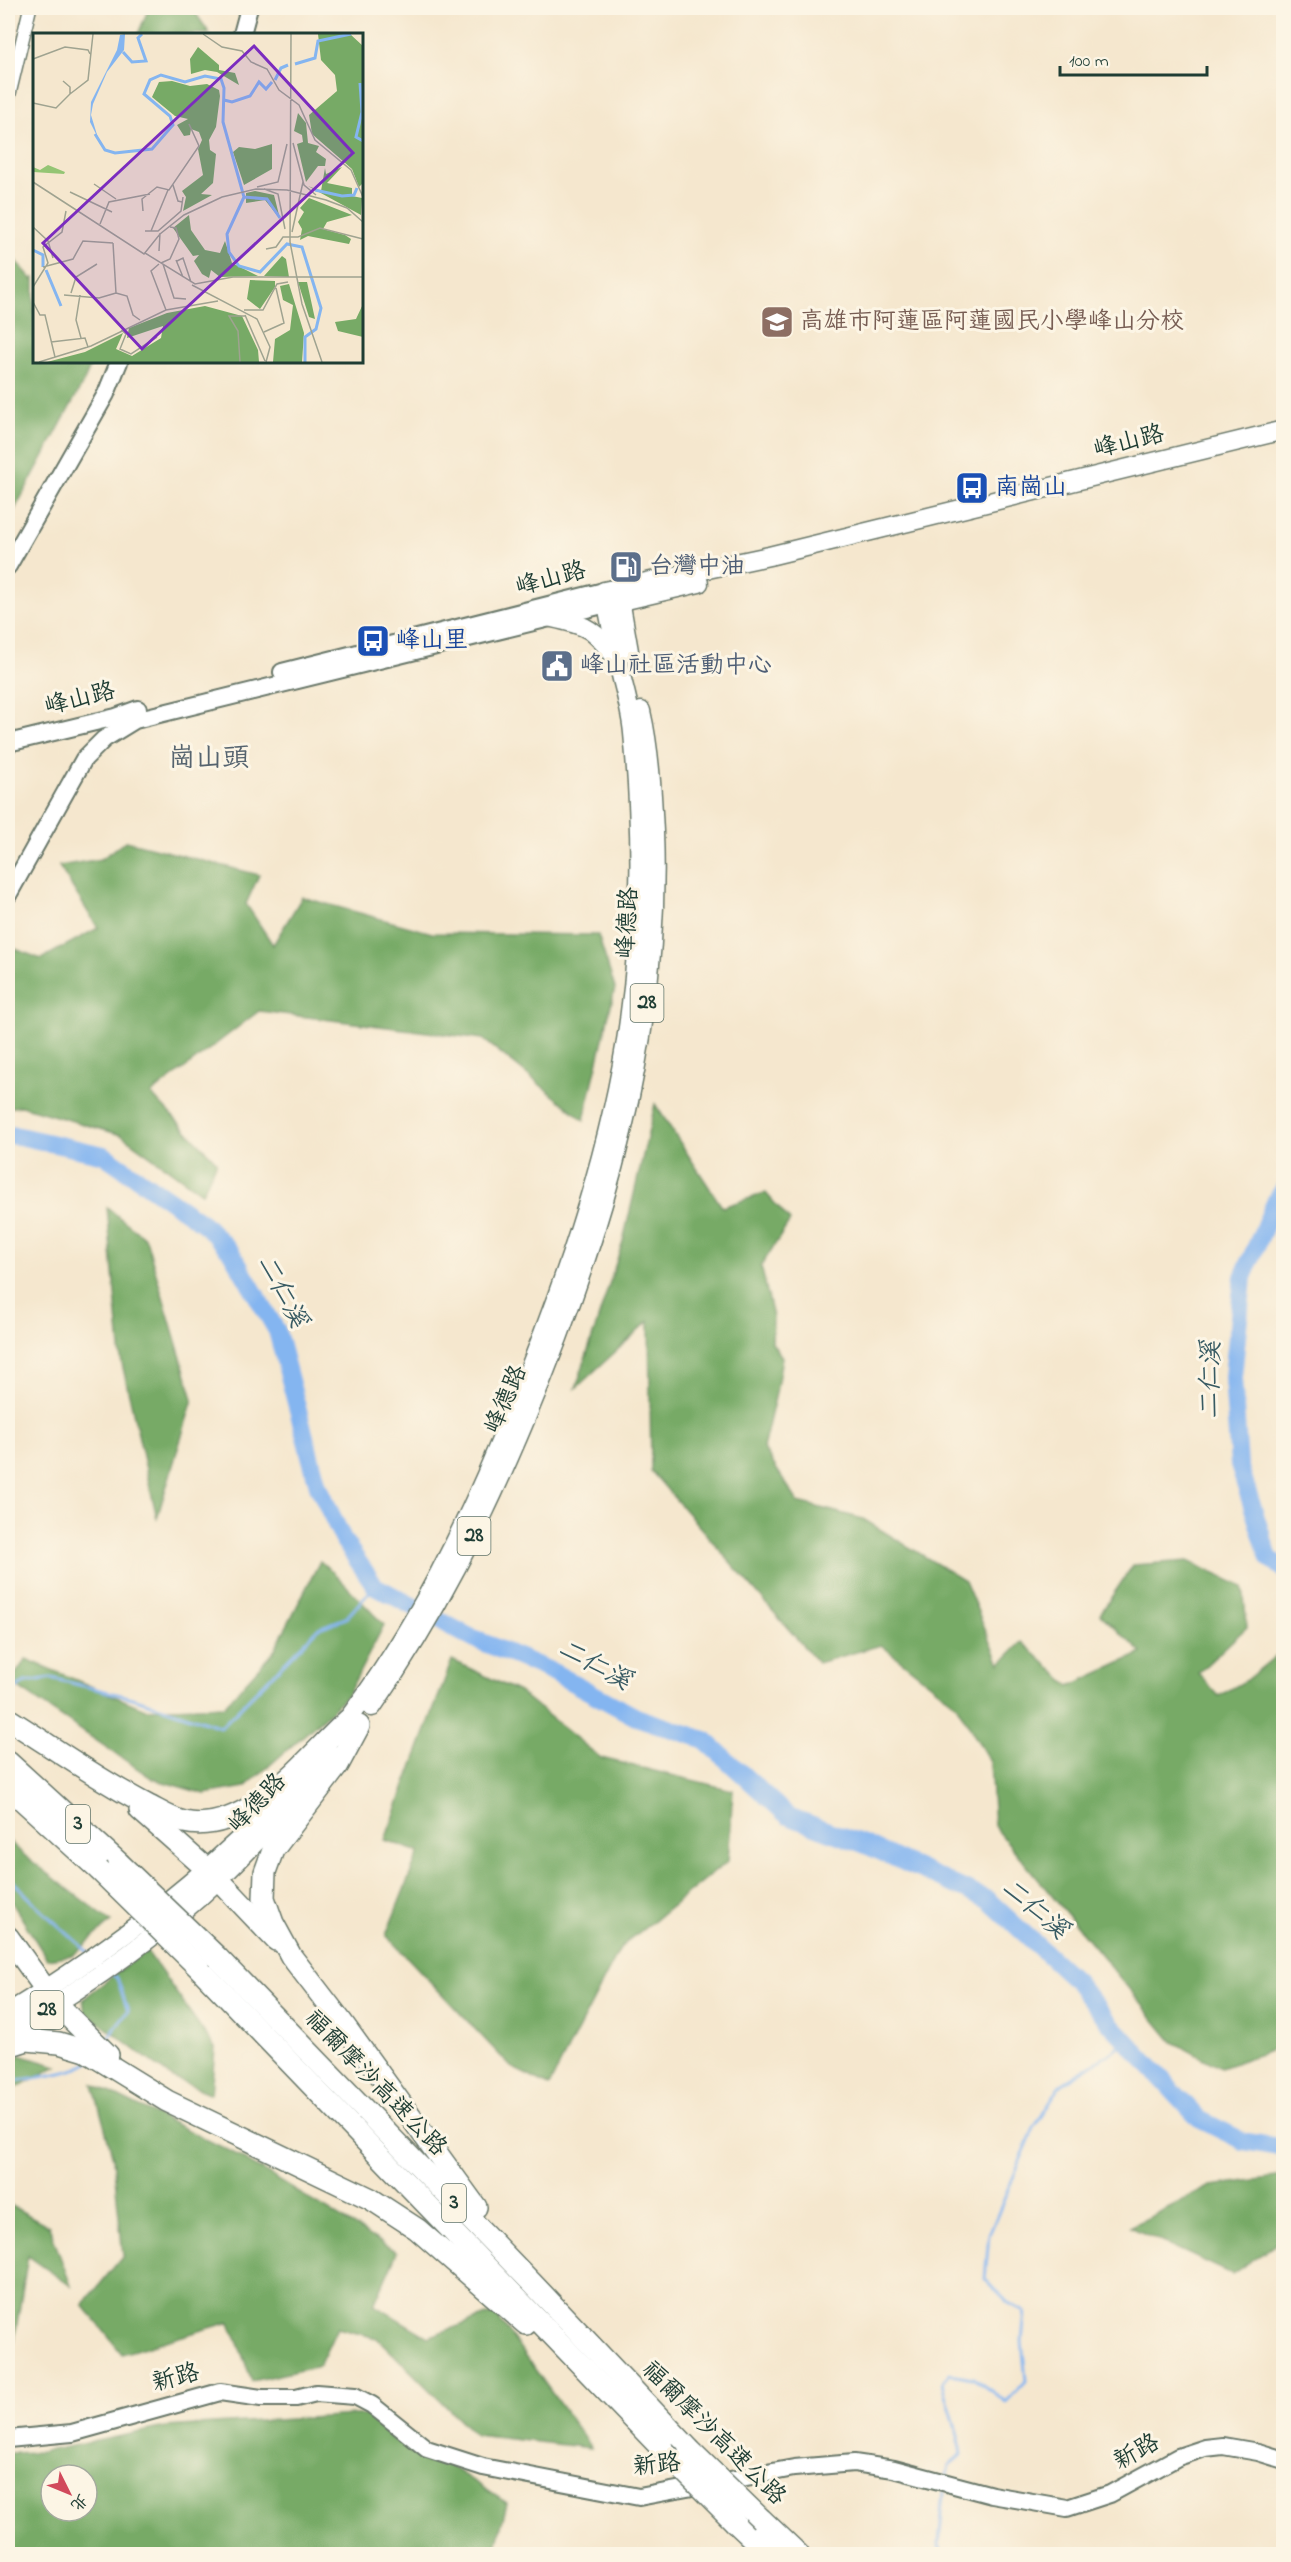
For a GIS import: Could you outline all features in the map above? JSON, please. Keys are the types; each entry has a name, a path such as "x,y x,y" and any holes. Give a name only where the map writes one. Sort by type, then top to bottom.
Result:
{"highway":[{"path":"8,1719 117,1790 184,1822 202,1824 223,1821 258,1803 357,1719"},
{"path":"291,1956 273,1923 264,1898 268,1861 285,1833 338,1765 357,1719"},
{"name":"福爾摩沙高速公路","path":"8,1762 22,1791 99,1870 209,1964 532,2283 689,2449 798,2554"},
{"path":"117,1790 212,1875 291,1956 341,2020 463,2191 500,2234 532,2283"},
{"name":"福爾摩沙高速公路","path":"22,1791 119,1863 209,1964 575,2359 664,2451 770,2554"},
{"path":"8,1937 50,1997 93,2043 167,2101"},
{"path":"8,2046 27,2040 48,2042 86,2051 167,2101 371,2199 417,2229 540,2336 575,2359"}],"main road":[{"name":"峰山路","path":"612,596 1284,430"},
{"name":"峰山路","path":"612,596 658,593 1284,441"},
{"path":"624,658 628,630 639,607 658,593"},
{"name":"峰德路","path":"8,2033 50,1997 141,1934 286,1810 415,1644 454,1576 514,1446 551,1338 593,1182 625,1046 639,912 638,809 633,730 624,658 612,596"},
{"path":"552,618 592,629 624,658"},
{"name":"峰德路","path":"8,2013 50,1997"}],"street":[{"path":"8,100 30,8"},
{"path":"242,33 249,8"},
{"path":"8,566 106,394 120,363"},
{"name":"峰山路","path":"135,720 552,618 612,596"},
{"name":"峰山路","path":"8,743 116,717 364,650 612,596"},
{"path":"8,876 77,753 116,717 135,720"},
{"path":"8,895 84,759 104,739 135,720"},
{"name":"新路","path":"8,2439 72,2433 220,2392 261,2398 296,2398 316,2392 355,2396 372,2405 427,2449 483,2467 639,2497 794,2468 854,2463 894,2469 982,2493 1067,2508 1110,2494 1178,2457 1205,2448 1223,2446 1284,2460"}],"green space":[{"path":"149,8 192,8 209,33 138,33"},
{"path":"8,252 33,280 33,363 92,363 8,522"},
{"path":"126,841 259,875 246,904 273,945 302,897 432,933 598,935 615,988 584,1120 483,1039 259,1011 151,1094 217,1162 202,1193 121,1135 21,1106 8,1108 8,946 41,959 98,928 59,866 101,859"},
{"path":"655,1104 722,1207 766,1193 790,1221 761,1266 773,1317 772,1343 782,1357 763,1448 798,1502 863,1519 965,1581 1000,1664 1022,1642 1070,1686 1142,1653 1100,1614 1133,1565 1188,1561 1243,1587 1247,1627 1198,1673 1219,1696 1245,1681 1283,1650 1283,2046 1221,2068 1173,2042 994,1826 990,1762 956,1704 881,1645 818,1663 651,1471 649,1321 576,1388 623,1241"},
{"path":"107,1207 146,1239 193,1399 157,1518 121,1359"},
{"path":"320,1561 384,1625 348,1694 245,1787 205,1794 153,1779 10,1682 26,1659 145,1709 224,1706 274,1651"},
{"path":"452,1660 519,1692 601,1758 733,1790 728,1861 621,1947 549,2086 511,2067 386,1935 419,1852 385,1840"},
{"path":"8,1840 111,1922 73,1955 47,1959 8,1896"},
{"path":"146,1950 215,2048 211,2094 173,2078 85,2012 83,1999"},
{"path":"20,2055 57,2066 8,2092 8,2061"},
{"path":"93,2084 232,2152 397,2252 374,2305 428,2337 495,2313 591,2448 475,2435 377,2338 337,2328 319,2366 252,2381 230,2322 122,2354 83,2305 123,2256 113,2158"},
{"path":"1283,2176 1283,2239 1232,2274 1130,2227 1211,2186"},
{"path":"8,2204 49,2226 71,2286 28,2256 14,2343 8,2353"},
{"path":"370,2414 507,2503 494,2554 8,2554 8,2453 42,2452 165,2427"}],"waterway":[{"name":"二仁溪","path":"8,1135 104,1155 204,1224 231,1252 277,1331 318,1486 344,1541 375,1586 468,1636 553,1672 636,1717 705,1740 788,1816 866,1845 988,1900 1076,1981 1107,2020 1199,2119 1243,2141 1278,2147 1284,2144"},
{"name":"二仁溪","path":"1284,1189 1276,1200 1243,1277 1233,1377 1239,1465 1269,1558 1284,1569"},
{"path":"8,1695 25,1682 51,1678 133,1698 221,1727 319,1628 346,1618 375,1586"},
{"path":"8,1876 40,1909 89,1953"},
{"path":"106,2040 128,2011 117,1978 112,1974"},
{"path":"947,2475 949,2465 962,2454 943,2382 950,2374 973,2378 1006,2402 1026,2381 1022,2341 1025,2312 1007,2302 985,2279 989,2235 1034,2128 1061,2085 1108,2055 1125,2040"},
{"path":"8,2082 63,2072 89,2062"},
{"path":"943,2554 939,2545 944,2493"}],"place":[{"name":"高雄市阿蓮區阿蓮國民小學峰山分校","path":"777,322"},
{"name":"南崗山","path":"972,488"},
{"name":"台灣中油","path":"626,567"},
{"name":"峰山里","path":"373,641"},
{"name":"峰山社區活動中心","path":"557,666"}],"district":[{"name":"崗山頭","path":"209,759"}]}
